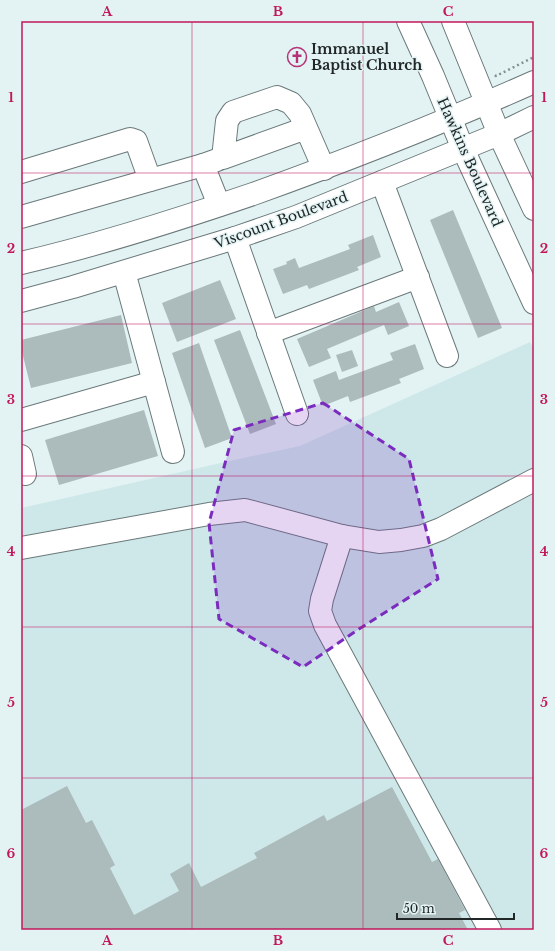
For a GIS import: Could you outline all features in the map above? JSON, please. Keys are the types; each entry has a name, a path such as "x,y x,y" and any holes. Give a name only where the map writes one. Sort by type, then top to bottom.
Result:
{"main road":[{"name":"Hawkins Boulevard","path":"408,21 463,149 534,303"},
{"path":"452,21 499,134 534,209"},
{"path":"21,263 170,222 324,169 534,82"},
{"path":"219,205 213,161 227,121 233,112 277,97 292,103 300,114 324,169"},
{"name":"Viscount Boulevard","path":"21,301 124,272 235,238 296,217 499,134 534,117"},
{"path":"21,216 213,161 306,128"},
{"path":"21,172 130,139 136,141 150,180"},
{"path":"382,182 447,356"},
{"path":"235,238 297,414"},
{"path":"124,272 173,452"},
{"path":"268,333 418,277"},
{"path":"21,420 154,382"},
{"path":"21,548 209,514 245,510 342,536 379,542 401,540 423,536 441,530 534,480"},
{"path":"342,536 322,599 320,611 325,625 490,930"}],"path":[{"path":"496,76 534,57"}],"highlighted area":[{"path":"323,403 409,459 438,579 359,629 303,667 219,619 209,523 234,430"}],"shaded area":[{"path":"530,342 534,349 534,930 21,930 21,508 300,446"}],"building":[{"path":"453,210 502,328 478,338 430,220"},
{"path":"373,235 381,257 357,267 359,270 309,289 307,285 283,294 273,269 287,264 286,262 295,258 299,268 350,249 348,245"},
{"path":"220,280 236,319 177,342 162,303"},
{"path":"399,302 409,326 388,335 384,325 327,349 331,358 309,367 297,339 374,306 376,312"},
{"path":"121,315 132,363 31,388 21,348 21,340"},
{"path":"240,330 276,424 250,434 214,340"},
{"path":"199,343 232,438 205,448 172,353"},
{"path":"415,344 424,369 399,379 401,383 350,402 348,396 323,406 313,380 336,371 339,380 393,360 390,353"},
{"path":"352,350 358,366 342,372 336,355"},
{"path":"144,410 158,456 59,485 45,440"},
{"path":"67,786 86,823 92,820 115,865 110,868 134,915 179,891 170,874 189,863 201,887 257,858 254,853 324,815 327,821 392,787 432,862 438,859 465,910 459,913 468,930 21,930 21,810"}],"place":[{"name":"Immanuel Baptist Church","path":"297,57"}]}
